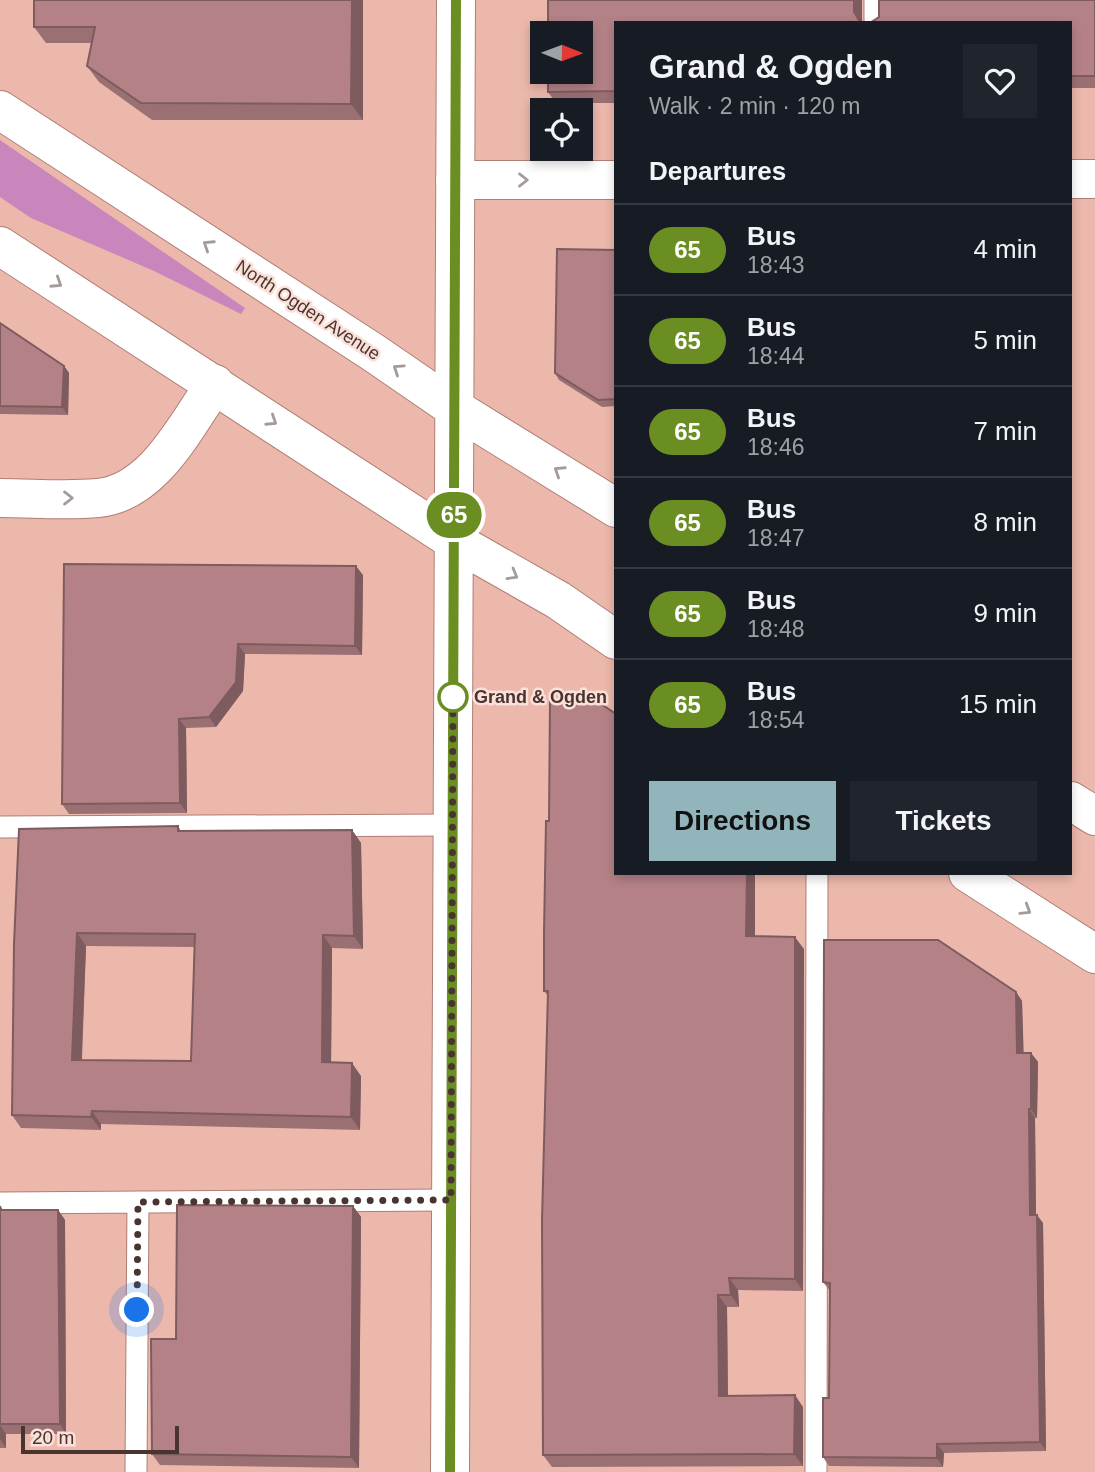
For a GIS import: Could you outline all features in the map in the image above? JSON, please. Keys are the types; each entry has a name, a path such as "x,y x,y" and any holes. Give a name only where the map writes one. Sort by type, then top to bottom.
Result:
{"main road":[{"path":"450,1472 456,0"},
{"name":"North Ogden Avenue","path":"0,110 374,352 454,408 614,508"},
{"path":"1072,179 1095,179"},
{"path":"455,180 614,180"},
{"path":"0,246 454,541 558,600 614,639"},
{"path":"0,498 100,498 129,489 153,472 215,384"},
{"path":"1072,802 1095,816"},
{"path":"971,875 1095,954"}],"lane":[{"path":"875,0 875,21"},
{"path":"0,827 452,825"},
{"path":"816,1472 817,875"},
{"path":"0,1202 451,1200"},
{"path":"136,1472 138,1202"}],"shaded area":[{"path":"0,140 245,308 241,314 154,271 31,218 0,197"}],"building":[{"path":"34,0 352,0 351,104 141,103 87,66 95,27 34,27"},
{"path":"548,0 854,0 854,12 860,21 614,21 614,91 548,92 548,84 593,84 593,21 548,21"},
{"path":"879,0 1095,0 1095,76 1072,76 1072,21 873,21 879,17"},
{"path":"557,249 614,250 614,399 598,400 555,373"},
{"path":"0,323 64,366 62,407 0,406"},
{"path":"64,564 356,566 355,646 238,644 236,682 209,717 179,719 180,803 62,804"},
{"path":"550,700 595,700 614,713 614,875 747,875 746,936 795,937 795,1279 729,1278 731,1295 718,1295 719,1396 795,1395 794,1454 543,1455 542,1220 548,991 544,991 544,932 546,821 549,821"},
{"path":"178,826 178,831 352,830 354,936 323,935 322,1062 352,1063 351,1117 92,1111 91,1117 12,1115 14,944 19,829","holes":["77,933 195,934 191,1061 72,1060"]},
{"path":"824,940 938,940 1016,992 1017,1053 1031,1053 1030,1215 1037,1215 1040,1442 937,1444 937,1458 823,1457 823,1398 829,1398 830,1283 823,1282"},
{"path":"177,1205 353,1206 351,1457 152,1454 151,1339 176,1339"},
{"path":"0,1206 1,1210 58,1210 60,1424 0,1424"}],"bus line":[{"name":"65","path":"450,1472 456,0"}],"place":[{"name":"Grand & Ogden","path":"453,697"}],"route":[{"path":"137,1310 138,1202 451,1200 453,688 453,697"}]}
